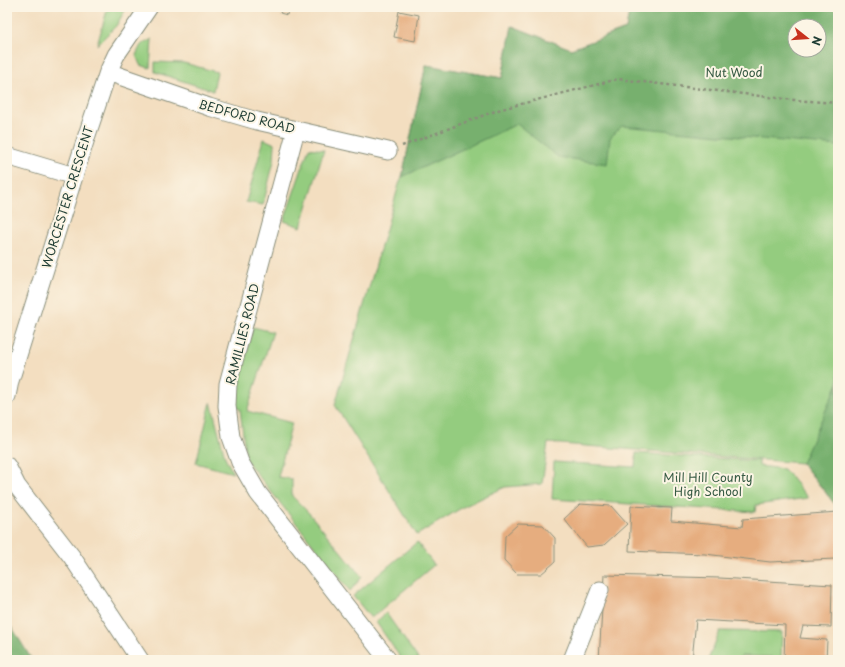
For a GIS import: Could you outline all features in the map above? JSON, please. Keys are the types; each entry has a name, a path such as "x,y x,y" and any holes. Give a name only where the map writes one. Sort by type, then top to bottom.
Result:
{"street":[{"name":"WORCESTER CRESCENT","path":"8,386 108,72 116,55 149,7"},
{"name":"BEDFORD ROAD","path":"108,72 209,107 257,121 388,151"},
{"name":"RAMILLIES ROAD","path":"296,130 228,384 227,406 232,437 240,462 258,493 388,660"},
{"path":"7,156 74,176"},
{"path":"7,466 17,486 72,557 140,660"},
{"path":"572,660 600,590"}],"path":[{"path":"388,151 498,110 618,79 794,100 838,103"}],"green space":[{"path":"108,7 127,7 116,26 97,45"},
{"path":"630,7 838,7 838,508 802,463 548,443 542,484 505,487 463,507 417,535 335,405 402,177 426,65 502,78 512,26 571,49 626,29"},
{"name":"Nut Wood","path":"630,7 828,7 838,13 838,146 622,126 610,138 607,164 558,157 517,124 402,177 426,65 502,78 512,26 571,49 626,29"},
{"path":"152,39 150,68 140,65 136,55 141,45"},
{"path":"155,62 184,63 217,72 213,91 155,72"},
{"path":"264,139 275,144 274,161 263,205 246,202"},
{"path":"309,148 324,150 301,227 284,221"},
{"path":"253,327 273,332 247,411 292,423 278,477 292,479 292,496 308,512 362,577 350,591 246,460 240,409 233,406"},
{"path":"838,383 838,508 802,463"},
{"path":"211,402 225,457 233,473 196,463"},
{"name":"Mill Hill County High School","path":"636,453 759,461 759,466 784,469 808,498 756,505 755,512 552,499 554,462 635,467"},
{"path":"417,542 434,565 371,618 353,596"},
{"path":"386,613 419,660 402,660 376,622"},
{"path":"7,623 13,629 32,660 7,660"},
{"path":"720,631 782,632 781,660 773,660 772,657 741,656 740,660 708,660"}],"building":[{"path":"269,7 289,7 287,15 280,13 281,11"},
{"path":"399,11 419,15 415,41 394,37"},
{"path":"580,504 611,506 627,524 604,545 587,547 564,519"},
{"path":"631,506 672,508 671,521 742,527 743,519 838,512 838,546 835,559 770,562 705,554 629,551"},
{"path":"518,524 543,525 555,538 555,562 541,574 517,574 504,560 505,536"},
{"path":"604,575 720,578 832,585 831,627 803,626 800,638 827,640 826,660 784,660 785,625 696,620 692,660 599,660"}]}
